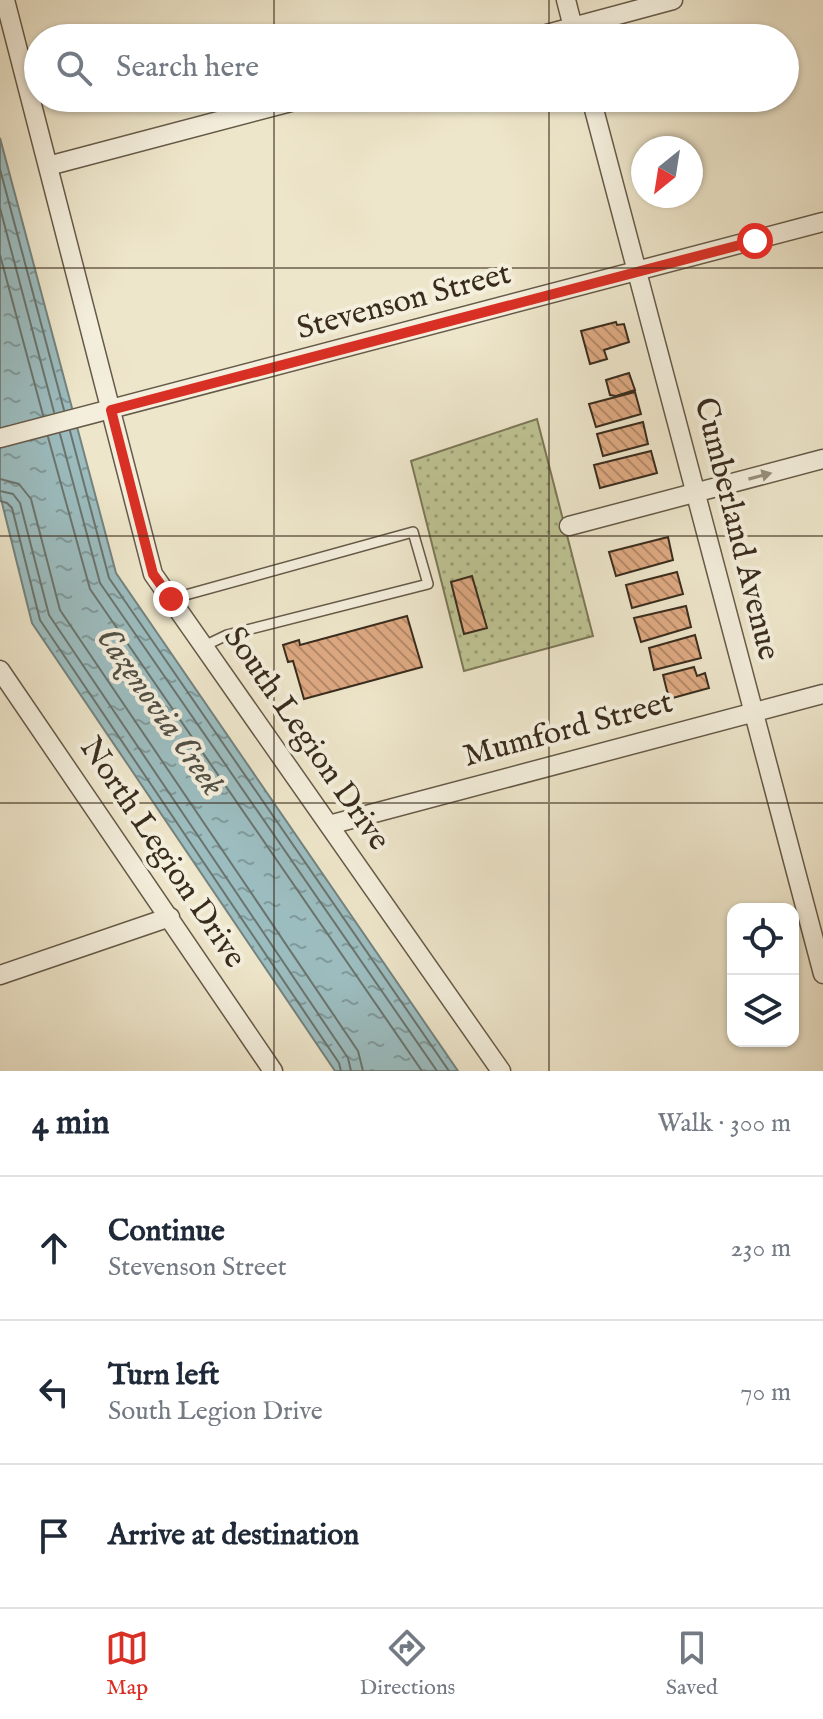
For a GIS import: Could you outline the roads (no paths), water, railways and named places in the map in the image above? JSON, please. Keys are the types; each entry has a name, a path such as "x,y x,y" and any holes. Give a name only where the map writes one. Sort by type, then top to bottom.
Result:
{"street":[{"name":"South Legion Drive","path":"5,0 24,73"},
{"path":"566,0 572,24"},
{"path":"599,24 673,0"},
{"name":"South Legion Drive","path":"34,112 104,412 153,574 501,1071"},
{"path":"48,166 253,112"},
{"name":"Cumberland Avenue","path":"595,112 698,493 752,713 818,939 823,974"},
{"name":"Stevenson Street","path":"0,438 823,222"},
{"path":"569,526 823,459"},
{"name":"North Legion Drive","path":"1,673 273,1071"},
{"name":"Mumford Street","path":"329,825 823,694"},
{"path":"0,975 170,917"}],"lane":[{"path":"171,599 413,532 428,584 227,635 204,646"}],"water":[{"name":"Cazenovia Creek","path":"0,138 116,573 458,1071 335,1071 32,623 0,495"}]}
